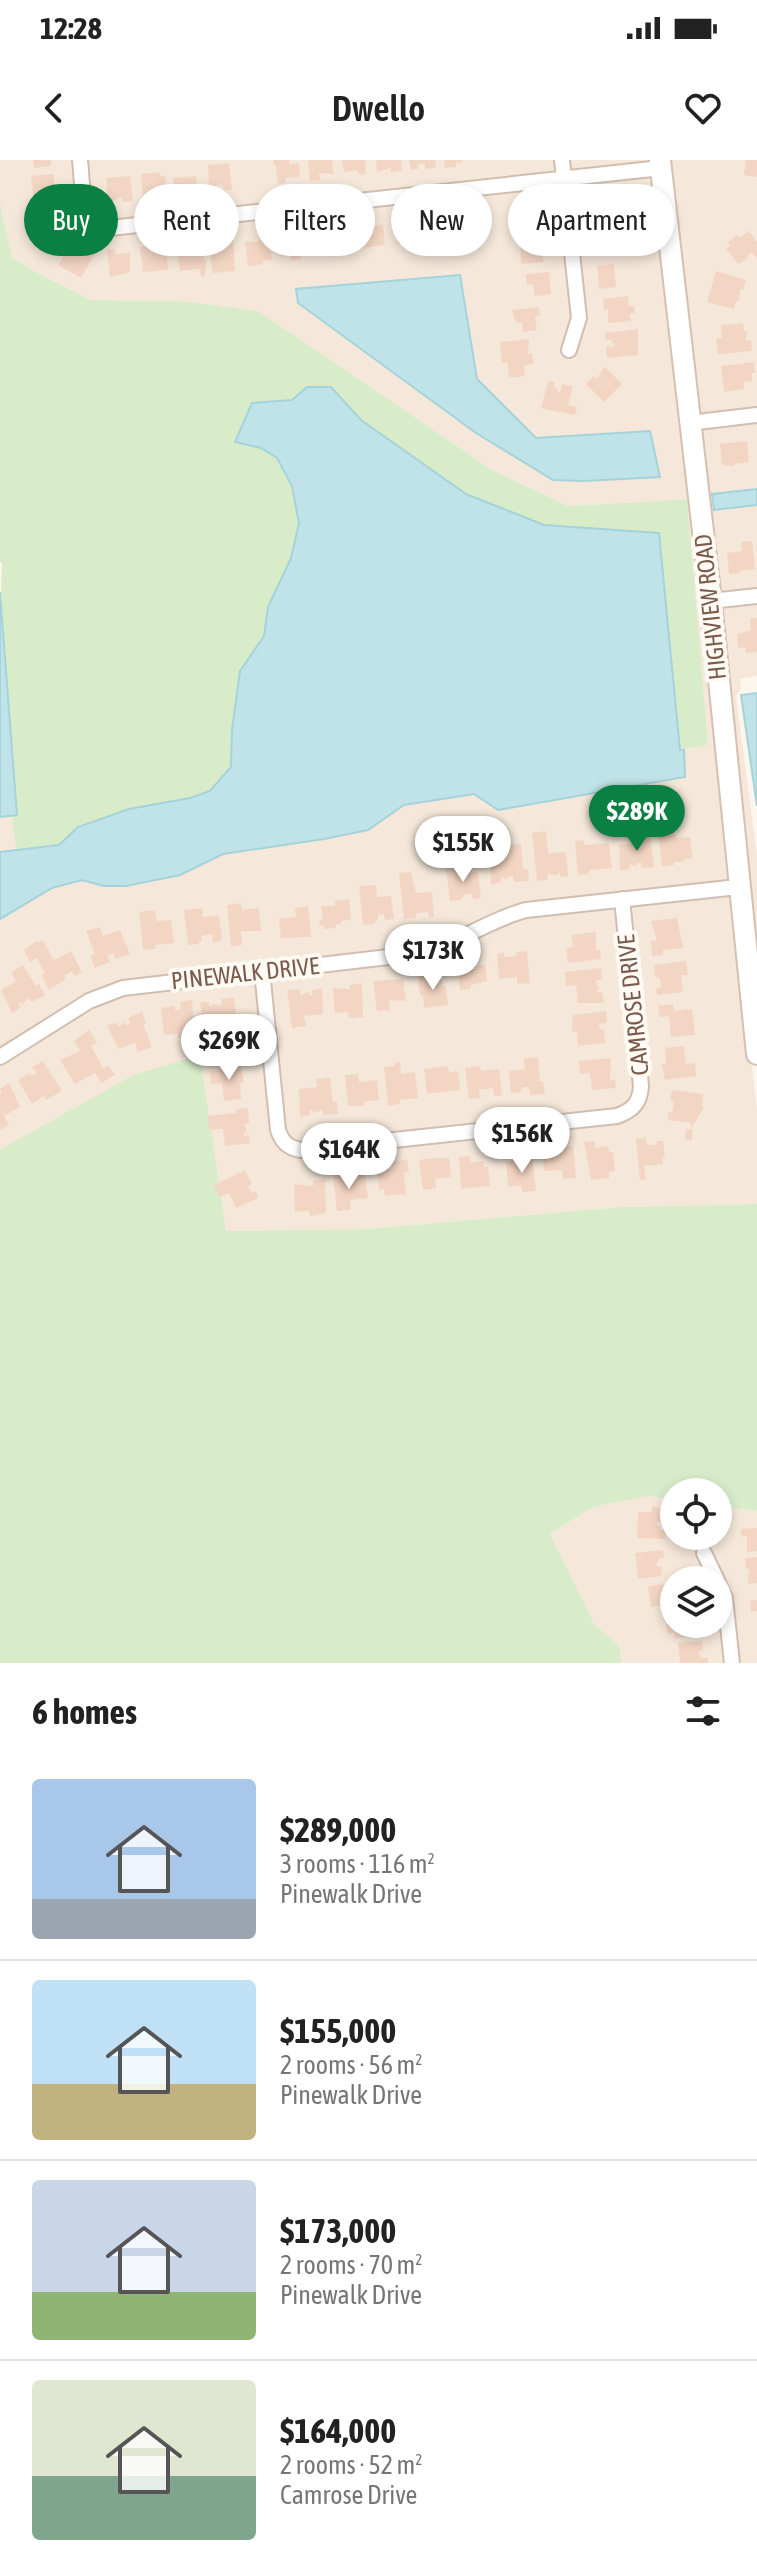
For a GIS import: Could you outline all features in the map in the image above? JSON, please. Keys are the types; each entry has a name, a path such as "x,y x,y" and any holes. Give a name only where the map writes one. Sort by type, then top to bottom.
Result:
{"street":[{"path":"80,160 89,217 102,227 110,228 564,178 661,164"},
{"path":"562,160 579,318 569,350"},
{"name":"HIGHVIEW ROAD","path":"661,164 711,601 757,1054"},
{"path":"689,423 757,415"},
{"path":"711,601 757,596"},
{"name":"PINEWALK DRIVE","path":"0,1057 89,1001 123,988 432,950 505,915 526,910 738,887"},
{"name":"CAMROSE DRIVE","path":"262,971 278,1130 281,1138 293,1149 617,1116 637,1105 641,1086 622,899"},
{"path":"704,1553 710,1566"},
{"path":"729,1638 732,1663"}],"shaded area":[{"path":"0,160 75,160 77,184 24,184 24,256 118,256 118,234 134,232 134,256 239,256 239,221 255,219 255,256 375,256 375,206 391,204 391,256 492,256 492,193 508,191 508,256 566,256 573,317 562,354 573,358 584,320 577,256 665,256 732,881 524,903 503,909 430,944 413,947 122,981 86,996 0,1050 0,919 52,888 82,880 104,886 126,886 179,875 222,854 368,830 404,805 474,794 498,810 685,777 684,750 707,745 686,499 568,506 492,470 354,377 180,301 91,300 12,258 0,203","holes":["459,275 477,380 536,438 650,431 553,480 476,433 298,303 296,289"]},
{"path":"86,160 556,160 557,172 448,184 391,184 391,190 375,192 375,184 255,184 255,205 239,207 239,184 134,184 134,218 118,220 118,184 89,184"},
{"path":"568,160 654,160 655,162 569,171"},
{"path":"666,160 757,160 757,409 694,416 675,242 675,184 669,184"},
{"path":"656,175 657,184 570,184"},
{"path":"757,423 757,489 712,494 714,510 757,505 757,590 716,594 696,429"},
{"path":"757,603 757,676 740,679 741,689 736,696 757,855 757,1000 717,607"},
{"path":"12,816 16,850 0,852 0,817"},
{"path":"733,894 757,1110 757,1204 620,1207 367,1229 225,1231 200,1056 0,1150 0,1065 91,1007 125,994 257,978 284,1150 292,1155 301,1157 619,1123 642,1108 647,1086 628,905"},
{"path":"617,906 635,1086 632,1101 616,1110 301,1143 290,1139 284,1128 268,977 433,957 507,922 527,916"},
{"path":"649,1496 660,1498 660,1550 696,1550 703,1566 660,1566 660,1638 723,1638 726,1663 621,1663 620,1647 594,1625 550,1534 593,1507"},
{"path":"732,1508 757,1511 757,1663 738,1663 732,1607 732,1566 717,1566 710,1550 732,1550"}],"green space":[{"path":"0,203 12,258 38,273 91,300 180,301 258,311 492,470 568,506 687,499 708,745 680,750 659,533 544,525 466,494 361,420 331,387 292,400 252,403 235,441 262,448 277,458 292,486 299,523 291,558 268,607 264,636 240,671 232,730 232,767 210,791 190,798 129,809 78,827 59,845 16,850 12,816 17,815 0,562"},
{"path":"200,1055 226,1231 367,1229 620,1207 757,1204 757,1511 732,1508 732,1478 660,1478 660,1498 649,1496 593,1507 550,1534 594,1624 620,1647 621,1663 0,1663 0,1150 133,1075"}],"water":[{"path":"460,275 477,379 536,438 650,431 660,477 553,480 476,433 298,303 296,289"},
{"path":"307,387 331,387 361,420 466,494 544,525 659,533 685,777 498,810 474,794 404,805 368,830 223,854 180,875 126,886 104,886 82,880 52,888 0,919 0,852 59,845 78,827 129,809 190,798 210,791 231,767 232,730 240,671 264,636 268,607 291,558 299,523 292,486 277,458 261,448 235,442 252,403 292,400"},
{"path":"757,489 757,505 714,510 712,494"},
{"path":"0,592 17,815 0,817"},
{"path":"757,693 757,806 741,695"}],"building":[{"path":"33,160 51,160 51,166 34,168"},
{"path":"273,160 299,163 300,177 285,178 286,183 278,184"},
{"path":"308,160 332,160 334,174 319,173 320,180 310,181"},
{"path":"342,160 365,160 366,174 359,175 355,170 344,172"},
{"path":"376,160 401,160 402,171 391,172 391,168 377,172"},
{"path":"409,160 435,160 436,168 425,169 425,163 411,170"},
{"path":"444,160 463,162 456,163 456,167 445,168"},
{"path":"746,160 757,160 757,177 744,175"},
{"path":"229,163 231,184 209,184 208,165"},
{"path":"160,172 160,176 165,175 166,184 142,184 141,174"},
{"path":"54,174 54,184 32,184 31,176"},
{"path":"130,176 133,201 118,199 118,184 106,184 106,178"},
{"path":"196,176 197,184 174,184 173,178"},
{"path":"383,224 385,245 375,246 375,226"},
{"path":"749,231 757,242 757,259 752,252 738,264 726,248 730,245 728,242"},
{"path":"245,241 255,242 255,256 272,256 272,260 248,266"},
{"path":"130,252 130,272 110,277 108,256"},
{"path":"64,256 94,256 81,278 58,265"},
{"path":"141,256 167,256 168,270 143,272"},
{"path":"178,256 203,256 206,260 205,276 201,277 200,269 180,271"},
{"path":"210,256 234,256 235,271 213,273"},
{"path":"521,256 542,256 544,262 521,264"},
{"path":"614,264 616,287 599,289 597,266"},
{"path":"716,271 746,280 734,309 707,302"},
{"path":"549,272 551,294 535,296 533,284 527,285 526,274"},
{"path":"628,296 629,306 634,306 635,313 630,314 631,321 608,323 608,309 604,310 603,299"},
{"path":"539,307 540,315 535,319 537,330 523,332 522,322 516,323 512,310"},
{"path":"743,323 744,331 747,331 746,341 751,340 752,351 718,354 716,339 722,338 721,325"},
{"path":"638,329 638,355 607,358 606,347 615,346 611,340 606,340 605,333"},
{"path":"529,339 528,354 532,353 534,364 524,365 525,376 509,378 508,363 502,363 500,342"},
{"path":"754,362 755,373 752,373 752,381 743,382 744,389 724,392 721,366"},
{"path":"605,367 622,384 604,402 586,384 594,376 596,379"},
{"path":"548,381 555,382 554,387 560,392 562,384 573,386 568,405 577,407 575,415 541,408"},
{"path":"747,441 749,462 735,466 722,465 720,444"},
{"path":"752,541 755,569 729,574 727,553 742,551 741,542"},
{"path":"757,618 757,652 746,653 745,647 738,648 737,634 751,630 750,619"},
{"path":"546,831 548,853 566,852 568,876 560,877 560,872 557,875 547,874 548,880 537,881 532,833"},
{"path":"650,831 654,867 642,868 641,863 636,863 637,866 629,864 630,869 620,871 619,845 637,843 636,833"},
{"path":"675,832 676,838 690,837 693,858 662,866 659,836"},
{"path":"584,840 584,845 609,843 612,868 589,870 589,874 578,875 575,841"},
{"path":"521,844 523,869 528,869 529,881 514,882 513,876 507,877 508,880 501,877 501,882 491,885 490,857 508,855 507,845"},
{"path":"459,867 460,874 478,872 481,898 473,899 472,894 450,901 446,869"},
{"path":"411,872 416,893 432,892 434,917 429,917 428,912 404,919 399,873"},
{"path":"376,885 377,897 391,896 394,919 385,920 384,914 378,915 375,924 363,925 359,886"},
{"path":"349,899 351,920 341,921 336,928 324,929 323,925 320,926 319,921 323,920 321,906 335,906 335,901"},
{"path":"241,903 242,910 259,908 261,931 241,931 242,945 231,946 227,905"},
{"path":"308,906 311,937 281,938 279,919 296,917 295,908"},
{"path":"202,908 203,917 219,915 222,940 213,943 212,934 201,936 199,944 188,945 184,910"},
{"path":"155,910 157,921 171,920 174,943 143,950 139,912"},
{"path":"677,918 683,948 663,950 663,955 652,956 651,941 657,940 651,921"},
{"path":"100,927 103,936 120,930 130,954 115,959 113,953 107,955 110,962 95,968 90,956 95,954 86,931"},
{"path":"596,932 596,950 600,950 601,959 568,963 566,948 573,947 571,935"},
{"path":"43,940 54,960 71,951 82,972 75,976 72,971 49,990 37,958 30,962 24,950"},
{"path":"527,951 530,983 517,984 517,977 499,979 497,954 504,952 504,957 517,956 516,952"},
{"path":"686,961 688,975 681,975 683,992 657,995 656,988 661,987 654,965"},
{"path":"468,962 469,969 485,965 487,981 471,985 471,989 460,990 457,963"},
{"path":"23,965 45,995 32,1002 29,998 22,1004 18,1003 21,1007 12,1013 1,990 16,981 11,972"},
{"path":"601,968 602,980 596,980 599,986 597,993 602,992 604,1003 578,1003 576,985 566,986 565,972"},
{"path":"429,975 429,981 442,980 442,986 446,986 448,1005 424,1008 418,976"},
{"path":"403,979 406,1001 389,1000 390,1010 377,1011 373,981"},
{"path":"362,983 363,1017 349,1018 348,1012 335,1013 333,988 350,989 350,985"},
{"path":"322,988 323,1014 304,1016 306,1026 292,1028 287,990 300,989 300,996 309,992 312,995 312,990"},
{"path":"234,998 238,1036 223,1038 221,1026 204,1028 200,1002 209,1002 210,1007 212,1004 222,1005 221,999"},
{"path":"192,1000 195,1034 178,1038 178,1034 164,1035 161,1008 175,1006 175,1010 181,1010 180,1002"},
{"path":"673,1004 674,1011 692,1009 695,1035 671,1037 669,1016 660,1017 658,1006"},
{"path":"142,1011 146,1023 143,1024 152,1047 138,1052 135,1043 118,1049 107,1025 117,1023 119,1027 125,1022 126,1025 130,1023 128,1018"},
{"path":"606,1011 607,1023 599,1024 600,1029 604,1029 605,1043 578,1046 577,1031 572,1032 573,1015"},
{"path":"89,1030 97,1043 91,1046 103,1068 108,1065 115,1075 101,1083 95,1073 75,1084 60,1060 80,1051 74,1041"},
{"path":"684,1046 686,1064 695,1063 696,1076 665,1080 662,1064 666,1064 665,1048"},
{"path":"538,1057 540,1082 543,1081 545,1094 530,1095 529,1087 511,1093 509,1071 525,1069 524,1059"},
{"path":"611,1058 610,1081 615,1080 616,1088 592,1090 590,1073 580,1074 579,1061"},
{"path":"43,1061 62,1091 46,1100 44,1096 32,1104 18,1080 30,1073 32,1076 37,1073 32,1067"},
{"path":"400,1062 401,1074 415,1072 418,1098 400,1100 400,1104 388,1106 384,1067"},
{"path":"448,1066 449,1072 458,1071 460,1090 427,1094 424,1069"},
{"path":"480,1066 481,1071 499,1069 500,1096 494,1096 493,1088 479,1090 480,1098 469,1099 465,1068"},
{"path":"241,1068 244,1083 240,1083 241,1099 224,1101 222,1083 211,1084 210,1071"},
{"path":"358,1074 359,1082 377,1080 379,1100 364,1102 364,1106 348,1106 345,1075"},
{"path":"330,1078 338,1114 323,1115 322,1110 313,1113 310,1110 310,1115 300,1117 299,1089 317,1087 316,1079"},
{"path":"9,1083 20,1107 4,1116 9,1125 0,1130 0,1089"},
{"path":"672,1090 703,1094 704,1107 691,1129 691,1123 668,1120 668,1112 672,1113 674,1101 670,1100"},
{"path":"248,1108 249,1123 244,1124 247,1133 244,1136 249,1135 250,1143 225,1146 223,1129 209,1130 208,1116 236,1113 236,1109"},
{"path":"686,1129 693,1129 692,1140 685,1139"},
{"path":"646,1138 647,1145 663,1141 665,1157 662,1157 663,1164 644,1166 646,1180 640,1180 636,1139"},
{"path":"595,1141 595,1148 608,1146 609,1152 613,1152 615,1171 609,1172 609,1178 591,1180 584,1142"},
{"path":"573,1146 576,1178 563,1179 562,1170 544,1171 542,1149 559,1152 561,1147"},
{"path":"470,1156 471,1163 483,1161 484,1167 488,1167 490,1186 461,1189 459,1157"},
{"path":"532,1157 536,1191 522,1192 521,1185 508,1187 506,1162 518,1160 518,1163 523,1163 523,1158"},
{"path":"449,1158 451,1177 435,1179 436,1188 423,1190 419,1160"},
{"path":"407,1159 409,1172 404,1173 406,1194 385,1196 384,1189 379,1190 377,1170 393,1169 392,1162"},
{"path":"245,1170 252,1184 248,1186 252,1193 256,1191 258,1198 236,1208 229,1193 219,1197 214,1185"},
{"path":"345,1174 346,1180 358,1179 357,1174 365,1174 368,1198 350,1200 351,1210 337,1211 333,1175"},
{"path":"325,1179 326,1213 310,1216 309,1211 295,1212 294,1184 313,1186 313,1181"},
{"path":"652,1507 660,1508 657,1526 660,1526 660,1539 637,1538 638,1512 652,1512"},
{"path":"757,1528 757,1551 747,1552 747,1536 741,1536 741,1529"},
{"path":"663,1550 664,1558 656,1563 657,1567 660,1566 660,1576 638,1579 635,1553"},
{"path":"757,1557 757,1583 748,1584 749,1569 746,1569 745,1558"},
{"path":"660,1585 660,1606 651,1607 648,1586"},
{"path":"757,1600 757,1611 751,1612 750,1601"},
{"path":"702,1641 703,1650 699,1651 699,1655 708,1658 708,1663 680,1663 678,1643"}]}
